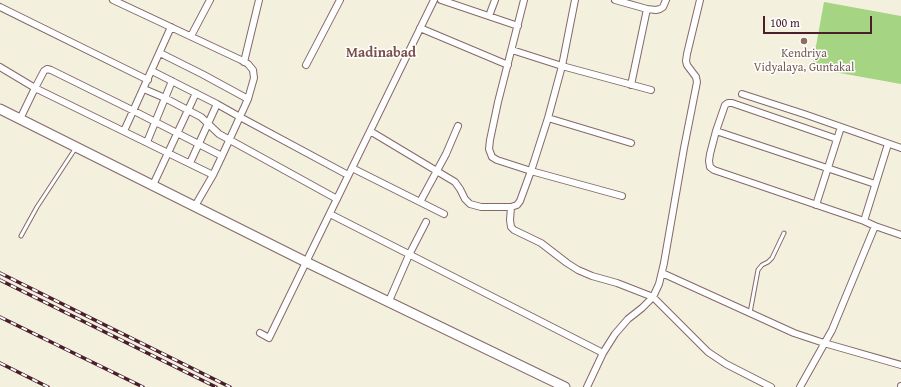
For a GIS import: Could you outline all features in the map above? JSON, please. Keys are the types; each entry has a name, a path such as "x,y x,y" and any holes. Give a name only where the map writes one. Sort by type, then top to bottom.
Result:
{"street":[{"path":"114,0 248,64 253,70 254,78 248,99 213,175 195,206"},
{"path":"191,36 210,0"},
{"path":"244,62 259,0"},
{"path":"306,65 340,0"},
{"path":"260,333 269,338 434,0"},
{"path":"442,0 518,26"},
{"path":"489,16 494,0"},
{"path":"524,0 490,140 489,149 492,157 531,171 622,196"},
{"path":"370,131 455,182 460,188 465,199 470,204 481,207 511,207 517,205 520,201 531,171 548,118 562,66 576,0"},
{"path":"615,0 656,10 663,7 666,0"},
{"path":"587,387 603,353 615,334 628,319 653,297 659,284 697,82 696,77 686,65 686,61 700,0"},
{"path":"0,7 148,80"},
{"path":"631,85 647,9"},
{"path":"124,131 171,27"},
{"path":"420,28 508,65"},
{"path":"512,50 562,66 651,90"},
{"path":"160,53 248,99"},
{"path":"0,67 35,88 213,175"},
{"path":"20,119 44,71 47,69 222,156"},
{"path":"152,71 217,104 348,175"},
{"path":"147,142 172,81"},
{"path":"144,89 189,110 201,117 220,134 337,199"},
{"path":"152,185 196,93"},
{"path":"742,94 901,148"},
{"path":"837,139 732,103 728,103 725,105 716,132 709,161 710,167 714,170 864,221 874,226 900,232"},
{"path":"190,163 217,104"},
{"path":"0,109 306,262 565,387"},
{"path":"548,118 631,143"},
{"path":"420,202 446,154 458,126"},
{"path":"816,205 841,127"},
{"path":"716,132 875,184"},
{"path":"864,221 888,144"},
{"path":"352,168 444,214"},
{"path":"511,207 510,220 511,226 514,230 541,243 567,263 592,276 623,285 653,297 708,352 726,364 771,387"},
{"path":"330,214 603,353"},
{"path":"389,302 409,255 426,222"},
{"path":"800,387 835,323 874,226"},
{"path":"662,273 794,333 901,365"}],"lane":[{"path":"21,236 37,207 76,147"},
{"path":"750,313 758,270 772,258 784,233"}],"green space":[{"path":"824,2 901,16 901,84 812,68"}],"railway":[{"path":"0,273 230,387"},
{"path":"0,280 216,387"},
{"path":"0,317 143,387"},
{"path":"0,363 48,387"}],"place":[{"name":"Kendriya Vidyalaya, Guntakal","path":"804,41"}],"district":[{"name":"Madinabad","path":"381,53"}]}
